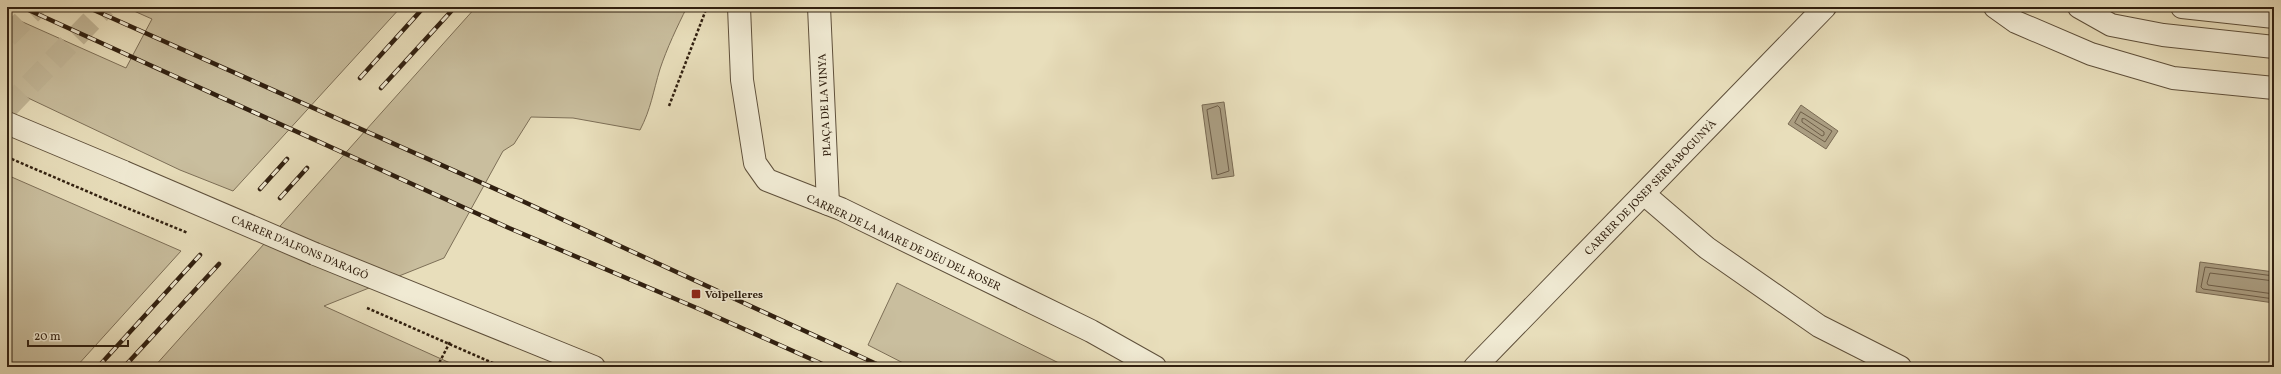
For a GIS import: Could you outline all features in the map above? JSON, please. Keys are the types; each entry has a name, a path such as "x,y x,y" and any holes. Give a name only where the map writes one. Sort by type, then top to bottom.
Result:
{"street":[{"name":"CARRER DE LA MARE DE DÉU DEL ROSER","path":"739,7 742,80 755,164 767,180 828,204 1091,330 1156,367"},
{"name":"PLAÇA DE LA VINYA","path":"819,7 828,204"},
{"name":"CARRER DE JOSEP SERRABOGUNYÀ","path":"1475,367 1826,7"},
{"path":"1995,7 2016,22 2099,56 2173,78 2274,88"},
{"path":"2079,7 2111,25 2163,35 2274,47"},
{"path":"2182,7 2274,17"},
{"name":"CARRER D'ALFONS D'ARAGÓ","path":"7,123 315,254 594,367"},
{"path":"1644,194 1707,248 1819,326 1900,367"}],"path":[{"path":"668,106 707,7"},
{"path":"7,157 106,199"},
{"path":"364,307 502,367"}],"shaded area":[{"path":"125,7 401,7 233,191 180,170 7,88 7,15 126,68 152,19"},
{"path":"476,7 687,7 663,61 649,108 640,130 573,118 531,117 514,144 503,151 444,258 324,306 459,367 154,367"},
{"path":"7,175 181,251 76,367 7,367"},
{"path":"897,283 1067,367 911,367 868,345"}],"water":[{"path":"1224,102 1234,176 1212,179 1202,105"},
{"path":"1801,105 1838,131 1826,149 1788,124"},
{"path":"2200,262 2274,272 2274,303 2196,292"}],"tunnel":[{"path":"7,37 37,7"},
{"path":"7,108 105,7"}],"railway":[{"path":"22,7 509,228 699,309 829,367"},
{"path":"87,7 520,200 883,367"},
{"path":"360,78 424,7"},
{"path":"381,88 455,7"},
{"path":"260,189 287,159"},
{"path":"280,198 307,168"},
{"path":"98,367 200,255"},
{"path":"124,367 219,264"}],"place":[{"name":"Volpelleres","path":"696,294"}]}
